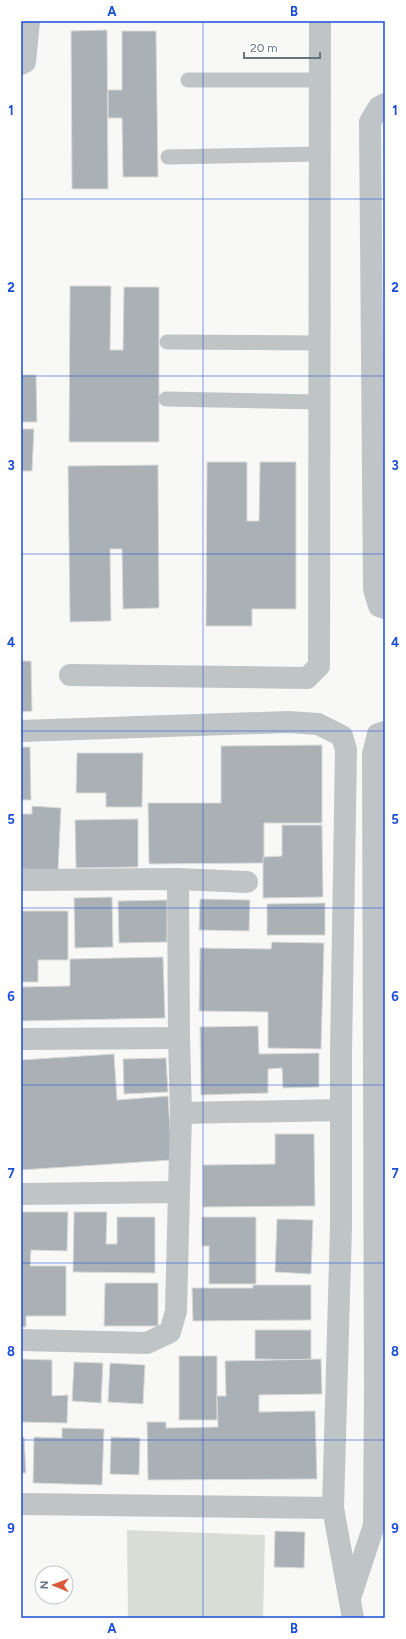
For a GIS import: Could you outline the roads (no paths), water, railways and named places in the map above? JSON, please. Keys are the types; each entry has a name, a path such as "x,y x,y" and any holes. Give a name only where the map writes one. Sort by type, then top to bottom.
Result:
{"street":[{"path":"21,64 25,62 29,21"},
{"path":"70,675 307,678 320,666 320,21"},
{"path":"385,104 379,107 370,122 374,589 379,606 385,608"},
{"path":"21,730 288,722 318,724 342,736 346,750 346,758 341,1110 341,1226 333,1508 352,1608"},
{"path":"352,1608 374,1525 380,1390 379,849 373,754 378,734 385,732"},
{"path":"21,880 178,879 247,882"},
{"path":"21,1340 147,1343 170,1332 176,1311 182,1113 179,1038 178,879"},
{"path":"21,1039 179,1038"},
{"path":"182,1113 341,1110"},
{"path":"21,1194 179,1192"},
{"path":"21,1504 333,1508"}],"lane":[{"path":"188,80 320,80"},
{"path":"168,157 320,154"},
{"path":"167,342 320,343"},
{"path":"166,399 319,402"}]}
